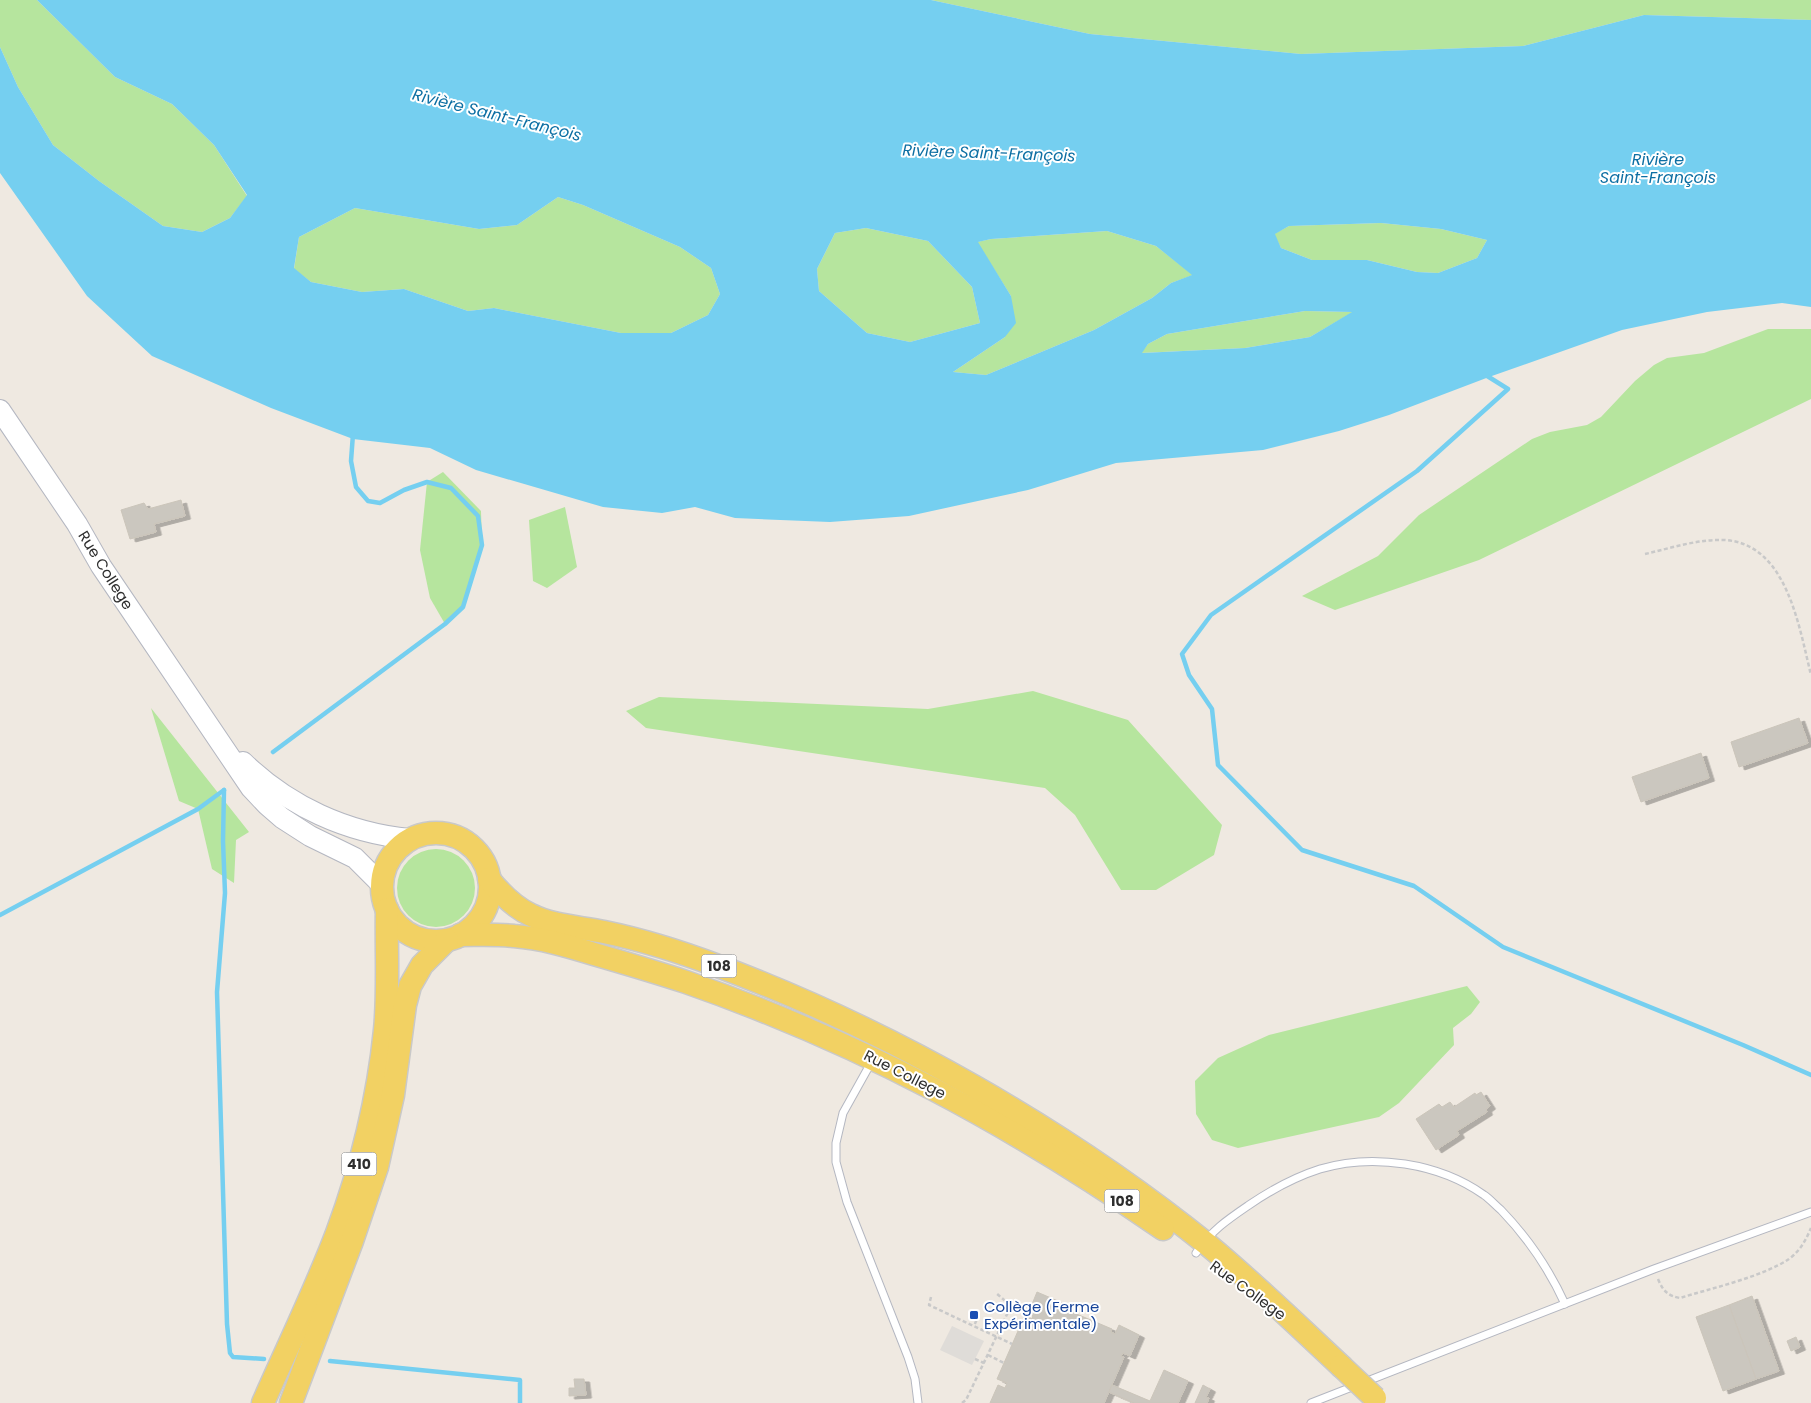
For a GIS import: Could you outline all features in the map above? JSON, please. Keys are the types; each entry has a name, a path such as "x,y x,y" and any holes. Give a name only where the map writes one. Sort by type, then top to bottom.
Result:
{"main road":[{"name":"Rue College","path":"0,410 77,524 101,566 245,779 267,805 296,828 354,858 382,885"},
{"name":"Rue College","path":"212,730 258,776 313,812 339,824 367,833 410,839"},
{"name":"Rue College","path":"453,937 470,929 482,915 489,898 489,879 486,868 477,852 458,837 434,833 410,839 400,846 392,856 384,873 382,885 387,909 397,924 412,935 430,940 506,935 534,938 633,965 769,1013 873,1058 965,1104 1032,1143 1200,1247"},
{"name":"Rue College","path":"489,879 509,901 531,915 634,939 700,959 798,999 909,1052 998,1101 1081,1153 1147,1199 1200,1247 1300,1329 1377,1401"},
{"name":"410","path":"263,1403 327,1257 346,1207 360,1161 373,1101 385,1030 387,909"},
{"name":"410","path":"292,1403 352,1241 380,1155 396,1083 405,1005 410,986 415,975 426,960 453,937"}],"lane":[{"path":"873,1058 843,1113 836,1143 836,1162 847,1202 908,1356 918,1403"},
{"path":"1200,1247 1223,1222 1271,1190 1295,1179 1321,1169 1353,1162 1386,1162 1424,1168 1458,1179 1486,1195 1515,1225 1536,1252 1553,1278 1565,1304"},
{"path":"1312,1403 1654,1269 1811,1212"}],"path":[{"path":"1645,554 1704,541 1725,540 1745,544 1760,552 1779,574 1797,618 1811,675"},
{"path":"1654,1269 1661,1287 1670,1296 1680,1298 1767,1270 1790,1258 1805,1242 1811,1228"},
{"path":"962,1403 966,1400 1011,1306 996,1293"},
{"path":"931,1296 929,1305 1012,1344"},
{"path":"974,1315 977,1319 974,1326"},
{"path":"1004,1320 1020,1327"},
{"path":"988,1355 1004,1363"},
{"path":"975,1359 984,1363"}],"green space":[{"path":"0,0 37,0 115,77 172,104 214,145 247,196 230,218 202,232 163,226 99,181 53,145 18,87 0,47"},
{"path":"931,0 1811,0 1811,20 1644,15 1523,46 1301,54 1090,34"},
{"path":"558,197 583,205 680,247 711,268 720,294 708,315 671,333 621,333 494,308 468,311 404,289 362,292 311,282 294,269 299,237 355,208 479,229 517,225"},
{"path":"1381,223 1441,229 1487,240 1477,258 1438,273 1417,272 1367,260 1312,260 1281,248 1274,234 1289,226"},
{"path":"866,228 928,241 972,287 980,323 910,342 867,333 819,291 817,269 835,233"},
{"path":"1107,231 1156,246 1193,275 1171,283 1152,298 1094,330 986,375 953,372 1005,337 1011,296 977,242 991,239"},
{"path":"1305,311 1353,312 1310,337 1245,348 1141,353 1148,344 1167,334"},
{"path":"1768,329 1811,329 1811,399 1479,560 1335,610 1302,596 1378,556 1419,515 1532,439 1550,432 1587,425 1601,417 1635,381 1654,365 1667,358 1704,353"},
{"path":"443,472 481,511 482,545 463,607 445,624 430,598 420,550 427,482"},
{"path":"565,507 577,567 547,588 533,581 529,520"},
{"path":"1033,691 1128,720 1222,825 1214,855 1156,890 1121,890 1075,815 1045,788 646,728 626,711 659,697 928,709"},
{"path":"151,708 249,832 236,840 234,883 212,869 198,809 179,801"},
{"path":"436,849 451,852 463,861 472,873 475,888 472,903 463,915 451,924 436,927 421,924 409,915 400,903 397,888 400,873 409,861 421,852"},
{"path":"1467,986 1480,1002 1471,1014 1453,1028 1454,1045 1399,1103 1379,1117 1238,1148 1212,1140 1196,1114 1195,1081 1218,1058 1269,1035"}],"shaded area":[{"path":"952,1326 984,1341 972,1365 940,1350"}],"water":[{"name":"Rivière Saint-François","path":"37,0 931,0 1090,34 1301,54 1523,46 1644,15 1811,20 1811,307 1782,303 1707,312 1622,330 1389,415 1339,431 1263,450 1116,463 1028,490 909,516 830,522 735,518 695,507 662,513 603,507 476,470 430,448 353,439 271,408 152,356 87,296 0,173 0,47 18,87 53,145 99,181 163,226 202,232 230,218 247,195 214,145 172,104 115,77","holes":["558,197 583,205 680,247 711,268 720,294 708,315 671,333 621,333 494,308 468,311 404,289 362,292 311,282 294,268 299,237 355,208 479,229 517,225","1381,223 1441,229 1487,240 1477,258 1438,273 1417,272 1367,260 1312,260 1281,248 1275,234 1289,226","866,228 928,241 972,287 980,323 910,342 867,333 819,291 817,269 835,233","1107,231 1156,246 1192,275 1171,283 1152,298 1094,330 986,375 953,372 1005,337 1016,323 1011,296 978,242 991,239","1305,311 1352,312 1310,337 1245,348 1142,353 1148,344 1167,334"]}],"building":[{"path":"181,500 185,516 154,524 156,532 130,539 121,510 144,503 148,509"},
{"path":"1799,718 1808,743 1739,767 1731,742"},
{"path":"1701,753 1709,778 1641,802 1632,777"},
{"path":"1481,1092 1490,1106 1486,1109 1487,1112 1457,1131 1459,1135 1436,1150 1416,1119 1439,1104 1442,1107 1450,1102 1454,1107 1475,1093 1476,1095"},
{"path":"1037,1292 1058,1301 1055,1308 1059,1309 1060,1307 1112,1329 1111,1332 1115,1334 1119,1325 1139,1335 1130,1356 1123,1353 1121,1356 1124,1357 1104,1403 990,1403 998,1385 1005,1388 1007,1383 997,1379 1025,1315 1032,1319 1033,1316 1028,1314"},
{"path":"1752,1296 1779,1371 1756,1379 1729,1305"},
{"path":"1729,1305 1756,1379 1723,1391 1696,1317"},
{"path":"1796,1337 1800,1347 1791,1351 1787,1341"},
{"path":"1164,1370 1188,1381 1178,1403 1134,1403 1109,1392 1112,1385 1150,1401"},
{"path":"574,1379 584,1379 586,1395 569,1396 569,1388 575,1388"},
{"path":"1203,1385 1210,1389 1206,1397 1209,1398 1207,1403 1195,1403"}],"waterway":[{"path":"1484,374 1508,389 1417,471 1211,615 1182,654 1189,675 1212,709 1218,765 1302,850 1414,886 1503,947 1743,1045 1811,1075"},
{"path":"273,752 445,624 463,607 482,545 478,516 451,488 427,482 404,490 380,503 368,501 356,487 351,461 353,434"},
{"path":"224,790 225,893 217,992 227,1324 230,1353 233,1357 264,1359"},
{"path":"0,915 198,809 224,790"},
{"path":"330,1361 520,1380 520,1403"}],"place":[{"name":"Collège (Ferme Expérimentale)","path":"974,1315"}]}
